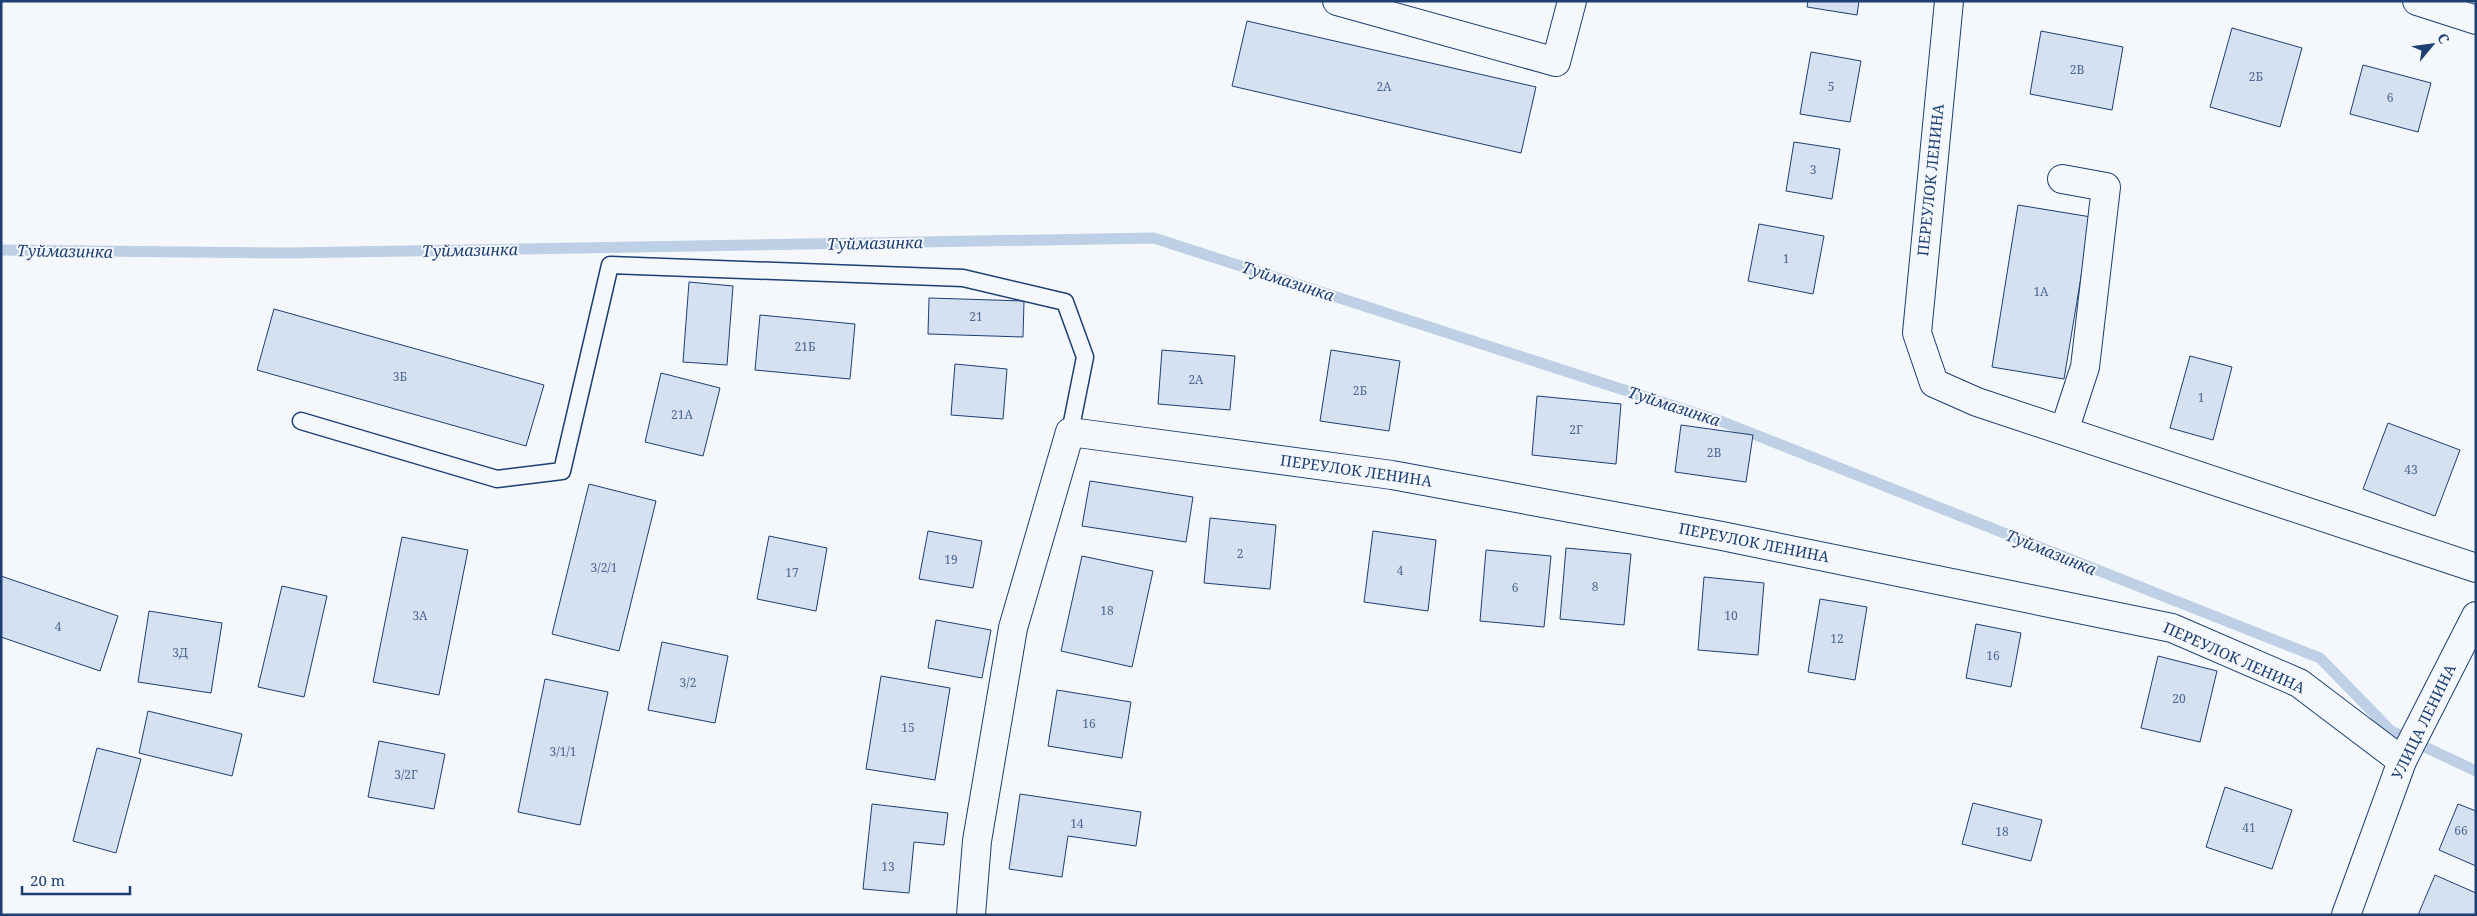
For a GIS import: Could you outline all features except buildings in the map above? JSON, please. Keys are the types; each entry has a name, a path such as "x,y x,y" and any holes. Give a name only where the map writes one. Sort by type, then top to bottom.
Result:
{"street":[{"path":"1337,1 1556,62 1572,1"},
{"name":"ПЕРЕУЛОК ЛЕНИНА","path":"1949,1 1917,332 1934,383 1976,402 2476,568"},
{"path":"2417,1 2476,20"},
{"path":"2062,179 2106,187 2085,367 2064,431"},
{"path":"971,915 977,840 1013,628 1070,432"},
{"name":"ПЕРЕУЛОК ЛЕНИНА","path":"1070,432 1392,475 1722,536 2172,628 2299,683 2402,760"},
{"name":"УЛИЦА ЛЕНИНА","path":"2346,915 2402,760 2476,616"}],"lane":[{"path":"301,421 497,479 562,472 610,265 963,278 1065,302 1085,357 1070,432"}],"waterway":[{"name":"Туймазинка","path":"1,250 287,253 1154,238 1723,422 2320,658 2391,731 2476,771"}]}
